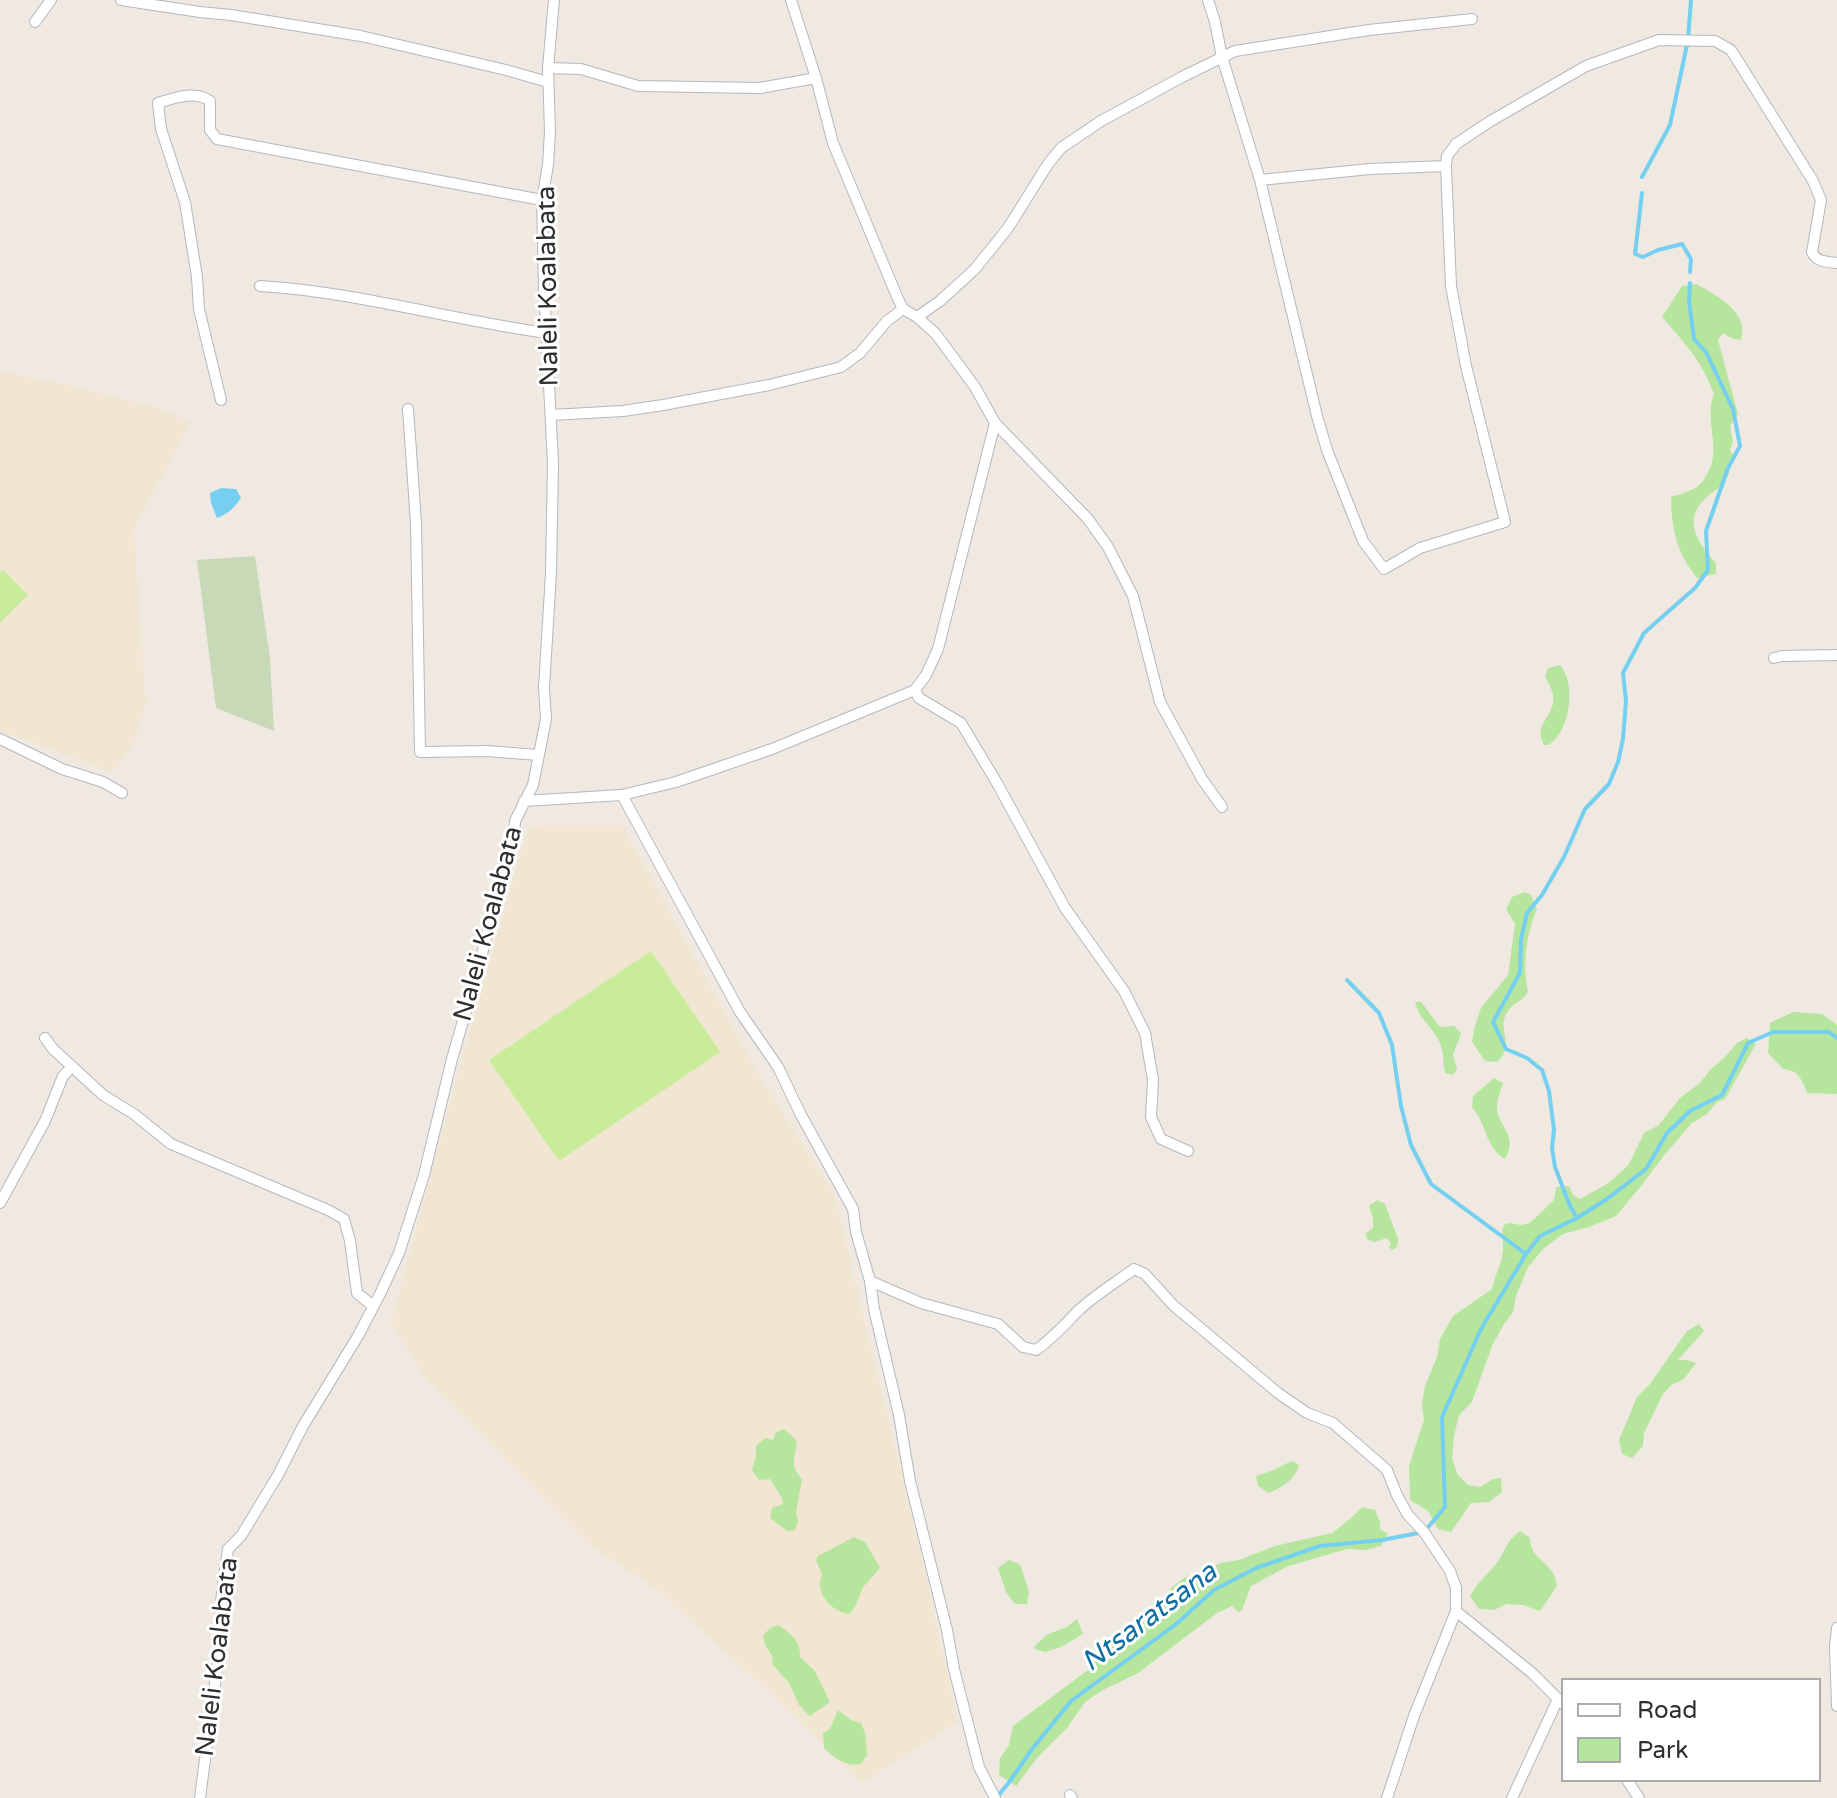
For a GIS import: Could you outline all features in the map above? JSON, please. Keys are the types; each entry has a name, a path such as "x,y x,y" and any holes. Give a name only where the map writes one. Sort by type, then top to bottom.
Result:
{"street":[{"path":"35,22 51,0"},
{"path":"121,0 361,36 548,82"},
{"name":"Naleli Koalabata","path":"200,1798 220,1645 221,1601 228,1549 241,1536 262,1502 373,1306 399,1253 418,1196 452,1059 514,837 515,821 533,785 546,719 545,657 552,538 551,415 542,200 550,132 548,68 554,0"},
{"path":"791,0 833,143 903,309 936,334 975,387 995,423 1088,519 1108,547 1133,596 1160,702 1202,779 1222,807"},
{"path":"1208,0 1260,180 1327,450 1363,541 1384,569 1420,548 1505,522 1466,366 1451,286 1446,166 1447,156 1456,144 1586,66 1659,40 1715,41 1731,50 1813,181 1821,200 1812,252 1821,261 1837,263"},
{"path":"917,317 955,289 991,250 1061,148 1101,121 1235,51 1472,19"},
{"path":"548,68 581,69 638,86 760,88 816,78"},
{"path":"221,400 199,309 185,202 161,129 158,103 181,96 204,96 210,101 210,130 217,139 542,200"},
{"path":"1260,180 1370,169 1446,166"},
{"path":"260,286 351,297 547,333"},
{"path":"551,415 623,411 663,405 769,385 841,367 860,353 887,321 903,309"},
{"path":"408,409 416,523 420,752 487,751 538,755"},
{"path":"524,801 622,795 676,782 772,749 915,690 938,649 995,423"},
{"path":"1774,658 1837,655"},
{"path":"915,690 919,698 961,723 1065,908 1124,991 1145,1033 1153,1080 1151,1117 1161,1139 1188,1151"},
{"path":"0,739 122,793"},
{"path":"622,795 740,1012 778,1067 853,1209 899,1415 910,1481 954,1669 979,1767 995,1798"},
{"path":"45,1038 103,1095 134,1114 171,1144 344,1219 357,1293 373,1306"},
{"path":"0,1203 45,1121 63,1076 72,1067"},
{"path":"870,1281 921,1303 998,1324 1023,1347 1036,1350 1050,1341 1080,1309 1134,1269 1145,1274 1173,1305 1278,1393 1307,1413 1333,1423 1387,1470 1408,1515 1424,1532 1450,1571 1456,1588 1456,1611 1414,1716 1387,1798"},
{"path":"1456,1611 1532,1673 1560,1702 1512,1798"},
{"path":"1837,1628 1837,1706"}],"shaded area":[{"path":"0,371 158,408 191,422 134,529 146,705 134,743 113,772 0,731"},
{"path":"622,825 761,1079 834,1193 958,1722 862,1783 768,1691 656,1589 589,1545 427,1380 391,1323 472,1022 529,826"}],"green space":[{"path":"1696,284 1731,307 1742,329 1741,340 1723,333 1718,340 1738,414 1730,426 1733,442 1730,450 1733,455 1727,477 1699,505 1695,514 1695,531 1716,563 1716,574 1697,578 1676,540 1671,497 1697,486 1711,464 1711,404 1714,394 1698,362 1662,317 1682,286"},
{"path":"255,556 270,658 274,731 216,708 197,560"},
{"path":"3,570 28,595 0,623 0,573"},
{"path":"1560,665 1568,684 1569,707 1562,729 1549,745 1544,745 1541,731 1553,702 1545,676 1548,668"},
{"path":"1525,892 1531,895 1537,909 1526,950 1528,992 1510,1008 1505,1018 1503,1056 1497,1062 1485,1061 1472,1042 1474,1029 1481,1008 1508,975 1515,924 1506,909 1512,897"},
{"path":"651,951 720,1052 559,1161 489,1060"},
{"path":"1415,1002 1421,1002 1440,1027 1454,1026 1461,1033 1453,1055 1457,1069 1453,1075 1445,1073 1441,1045"},
{"path":"1793,1012 1822,1014 1837,1025 1837,1094 1807,1093 1796,1074 1783,1069 1768,1053 1770,1023"},
{"path":"1747,1038 1756,1044 1725,1099 1692,1123 1616,1216 1563,1234 1544,1248 1528,1267 1513,1312 1492,1346 1472,1402 1459,1415 1454,1436 1452,1459 1458,1475 1468,1485 1480,1487 1501,1478 1502,1492 1489,1502 1471,1503 1451,1532 1438,1529 1428,1511 1410,1500 1409,1466 1424,1420 1422,1406 1425,1386 1437,1357 1440,1339 1453,1316 1492,1289 1502,1255 1504,1225 1530,1223 1554,1200 1556,1187 1569,1186 1573,1195 1580,1199 1607,1184 1629,1164 1644,1133 1659,1125 1680,1098 1700,1083 1737,1043"},
{"path":"1494,1078 1503,1083 1497,1106 1510,1144 1505,1159 1493,1148 1472,1107 1473,1096"},
{"path":"1377,1200 1385,1204 1398,1239 1397,1247 1392,1250 1387,1238 1374,1242 1367,1239 1366,1233 1373,1228 1369,1206"},
{"path":"1699,1324 1704,1331 1678,1360 1696,1363 1684,1379 1671,1385 1663,1394 1644,1433 1643,1446 1632,1458 1622,1454 1619,1440 1637,1397 1650,1384 1687,1331"},
{"path":"784,1429 797,1441 794,1465 802,1479 796,1513 798,1521 795,1530 787,1531 770,1518 772,1508 783,1504 782,1498 770,1479 759,1480 752,1470 756,1446 765,1438 773,1440 776,1432"},
{"path":"1292,1461 1299,1465 1292,1478 1283,1485 1269,1493 1258,1486 1256,1476"},
{"path":"1362,1507 1375,1510 1380,1529 1388,1534 1381,1546 1366,1550 1347,1549 1288,1566 1251,1586 1242,1610 1238,1612 1232,1606 1217,1613 1138,1673 1085,1702 1067,1728 1037,1758 1016,1786 999,1775 1000,1758 1009,1745 1013,1726 1092,1667 1102,1649 1159,1605 1171,1588 1184,1578 1275,1546 1332,1533"},
{"path":"1520,1531 1530,1538 1534,1552 1552,1571 1557,1586 1540,1611 1507,1604 1494,1610 1479,1609 1470,1596"},
{"path":"854,1537 865,1542 880,1568 863,1587 849,1614 836,1610 826,1600 820,1588 822,1575 816,1560"},
{"path":"1009,1560 1020,1564 1029,1592 1027,1604 1015,1604 1006,1592 998,1568"},
{"path":"1077,1619 1083,1634 1045,1652 1033,1648 1046,1635 1067,1627"},
{"path":"778,1625 794,1638 800,1657 814,1670 830,1702 810,1716 799,1705 789,1683 772,1664 773,1657 765,1645 763,1636"},
{"path":"838,1710 861,1723 867,1755 861,1764 841,1761 824,1748 823,1733 830,1729"}],"water":[{"path":"221,488 236,489 241,498 217,518 210,493"}],"waterway":[{"path":"1642,177 1670,125 1688,40 1691,0"},
{"path":"1642,193 1635,254 1643,257 1682,244 1691,259 1690,272"},
{"path":"1577,1218 1555,1167 1549,1091 1542,1070 1527,1058 1506,1049 1493,1022 1520,973 1521,939 1527,913 1542,895 1564,857 1585,809 1609,784 1618,762 1626,701 1623,673 1644,633 1695,588 1708,570 1706,531 1728,468 1740,446 1733,409 1706,352 1694,339 1690,283"},
{"path":"1347,980 1379,1013 1392,1045 1401,1106 1411,1145 1431,1184 1526,1254"},
{"name":"Ntsaratsana","path":"998,1796 1071,1701 1175,1625 1214,1590 1256,1568 1320,1546 1424,1532 1445,1507 1442,1417 1481,1329 1540,1236 1577,1218 1646,1169 1667,1133 1690,1111 1722,1095 1748,1043 1773,1032 1829,1032 1837,1038"}]}
